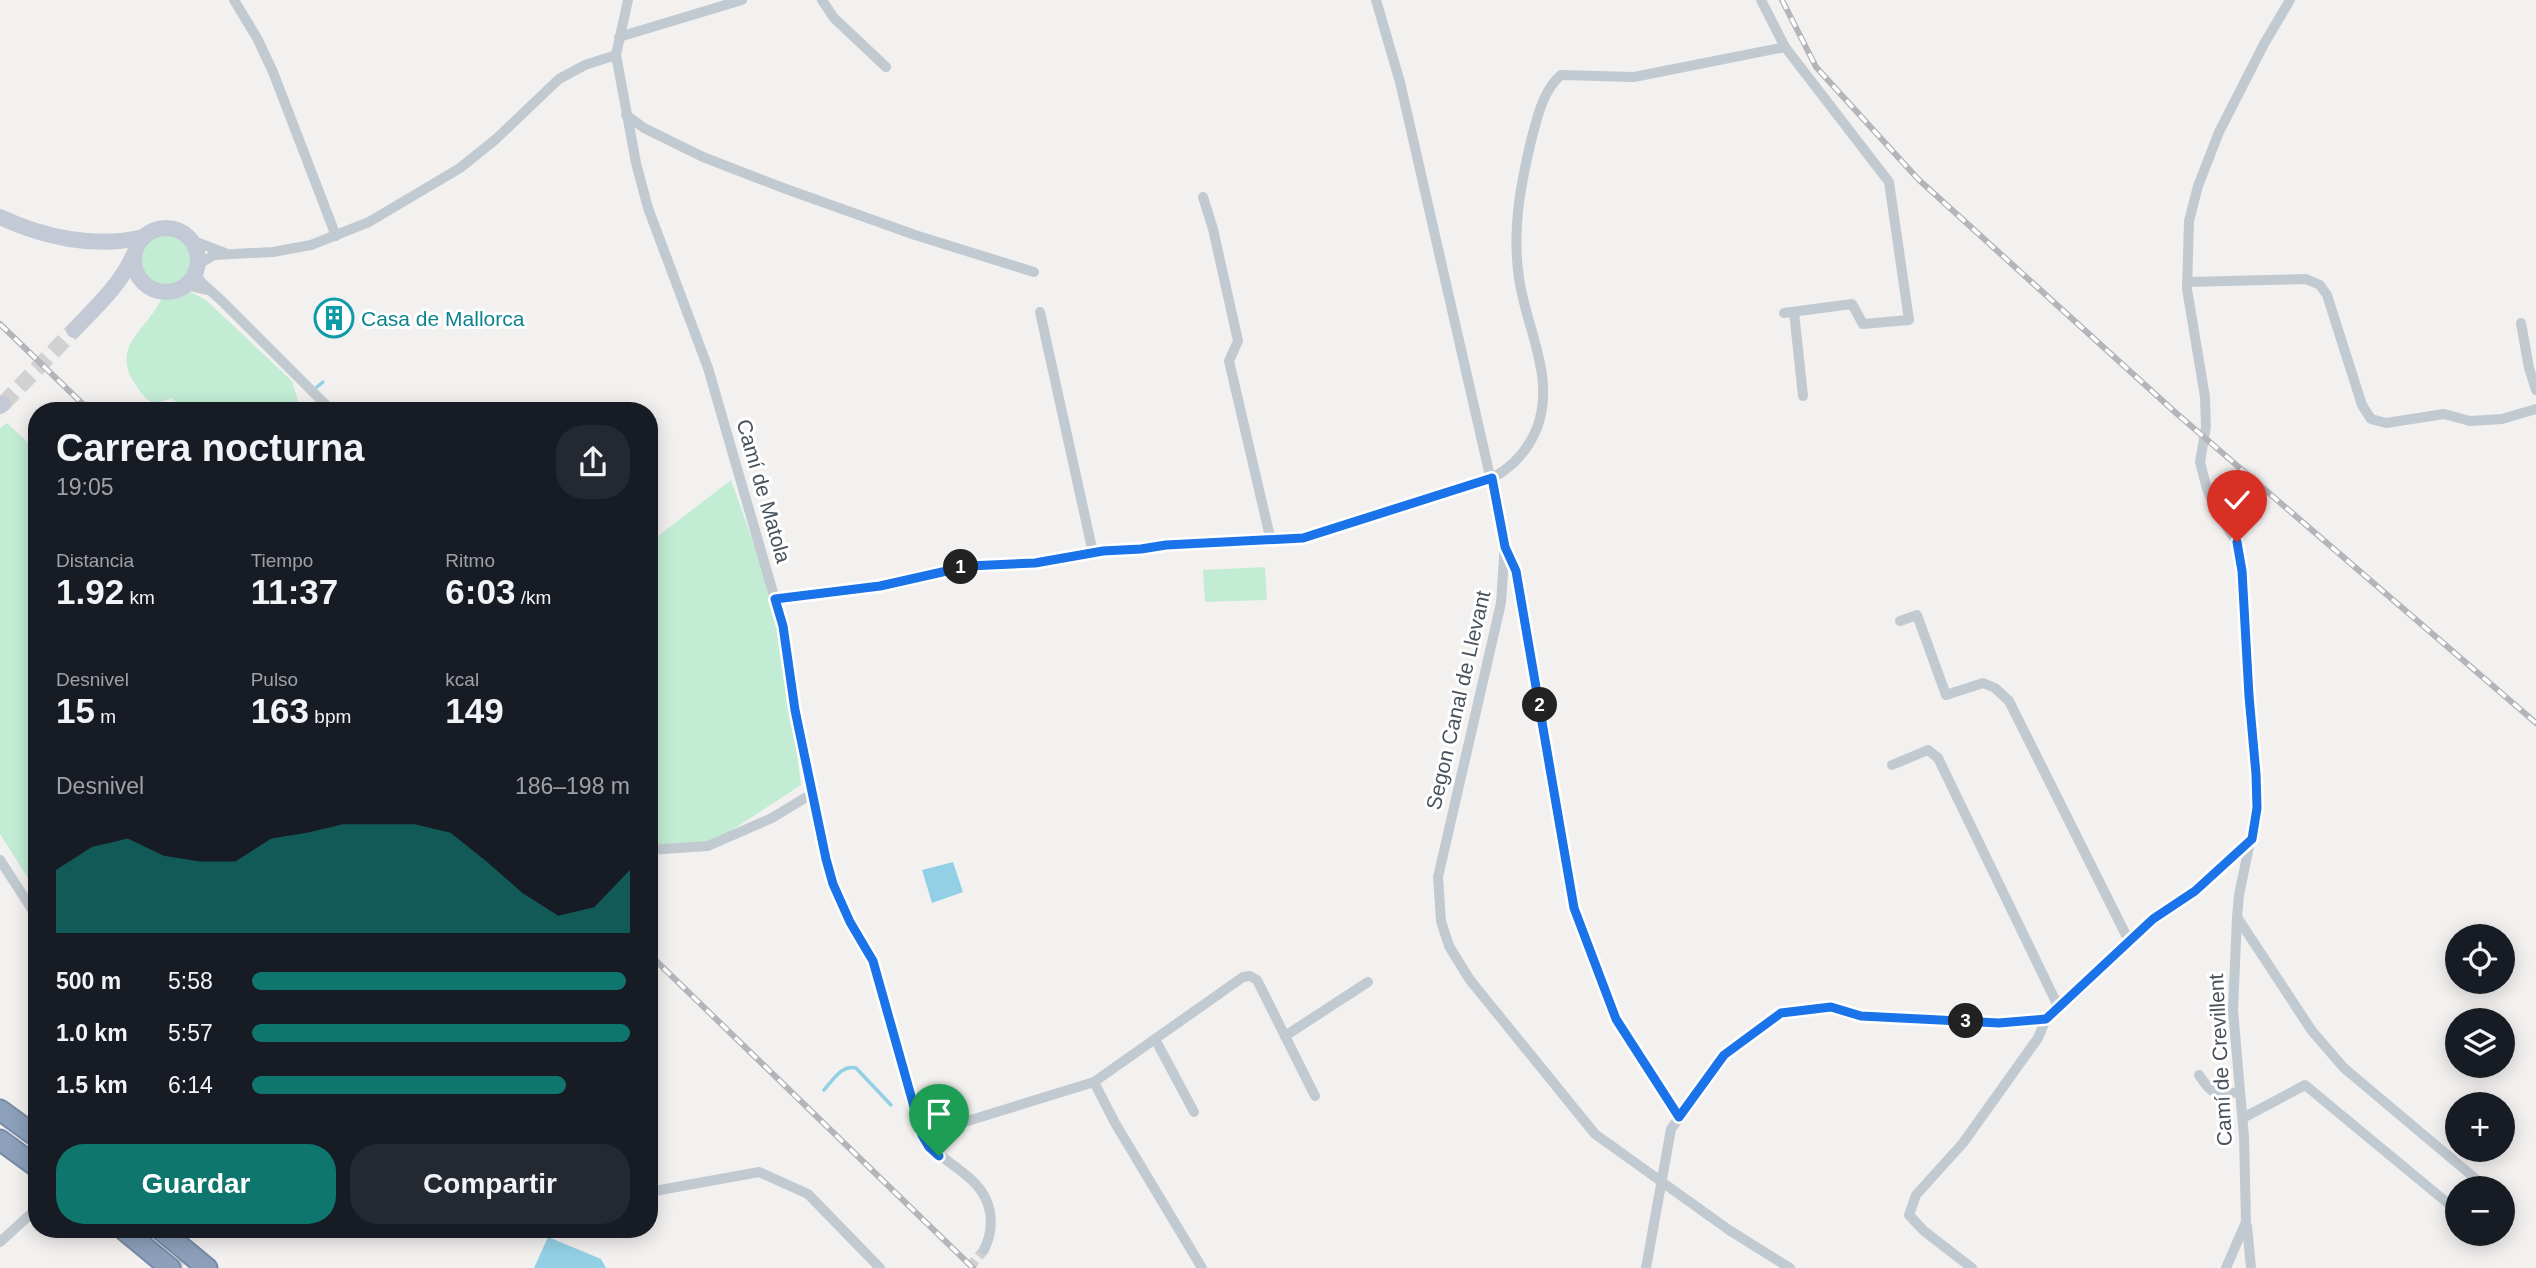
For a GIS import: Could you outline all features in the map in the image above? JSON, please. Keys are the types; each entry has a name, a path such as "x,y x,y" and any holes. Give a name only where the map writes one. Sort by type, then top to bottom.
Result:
{"highway":[{"path":"0,1110 28,1130"},
{"path":"0,1140 28,1160"},
{"path":"134,1238 170,1268"},
{"path":"171,1238 207,1268"}],"main road":[{"path":"0,219 40,232 90,241 122,242 143,237 153,230 170,228 178,230 191,240 198,256 193,274 178,290 162,292 146,286 140,280 133,256"},
{"path":"0,219 64,244 133,256"},
{"path":"74,330 127,268 143,237"},
{"path":"106,295 121,284 140,280"}],"street":[{"path":"234,0 257,38 273,72 336,236"},
{"name":"Camí de Matola","path":"628,0 616,55 626,115 648,208 708,368 783,626 795,710 833,884 850,922 873,961 922,1135 929,1147 970,1177 983,1192 991,1222 991,1231 984,1250"},
{"path":"619,37 742,0"},
{"path":"822,0 834,18 886,67"},
{"name":"Segon Canal de Llevant","path":"1376,0 1400,82 1492,478 1505,547 1501,603 1438,877 1441,921 1450,946 1470,980 1595,1134 1729,1230 1790,1268"},
{"path":"1761,0 1785,47 1889,182 1909,320 1863,324 1852,304 1789,312 1803,396"},
{"name":"Camí de Crevillent","path":"2226,1268 2246,1222 2243,1118 2233,1010 2239,894 2257,808 2256,774 2242,571 2237,542 2218,514 2207,489 2200,462 2206,427 2205,397 2187,282 2189,221 2198,186 2219,131 2290,0"},
{"path":"775,599 880,586 969,566 1035,563 1166,545 1303,538 1492,478 1512,465 1532,440 1541,418 1545,395 1519,280 1516,235 1519,190 1535,125 1550,84 1562,75 1634,77 1785,47"},
{"path":"323,402 193,274 209,256 290,250 336,236 369,222 460,168 496,139 559,79 585,65 616,55"},
{"path":"626,115 644,128 704,157 786,189 915,235 1034,272"},
{"path":"1203,197 1213,229 1238,341 1230,361 1271,541"},
{"path":"191,240 228,254"},
{"path":"2187,282 2306,279 2320,285 2327,295 2362,405 2371,419 2386,423 2444,414 2470,421 2502,419 2536,409"},
{"path":"1041,312 1093,553"},
{"path":"2521,323 2536,390"},
{"path":"1505,547 1516,571 1574,908 1616,1019 1679,1117"},
{"path":"1900,621 1917,615 1946,695 1983,683 1995,688 2009,701 2129,941"},
{"path":"1892,765 1928,750 1938,758 2059,1008"},
{"path":"658,849 708,846 772,818 813,793"},
{"path":"1972,1268 1909,1216 1916,1195 1963,1143 2038,1038 2046,1019 2153,919 2195,891 2252,839"},
{"path":"0,860 28,903"},
{"path":"2237,917 2312,1031 2344,1068 2472,1176"},
{"path":"922,1135 1094,1082 1243,977 1250,976 1257,980 1315,1096"},
{"path":"1285,1036 1368,982"},
{"path":"1646,1268 1671,1129 1724,1055 1781,1013 1831,1007 1861,1016 1999,1023 2046,1019"},
{"path":"1155,1039 1194,1112"},
{"path":"2199,1075 2209,1090 2221,1094 2240,1092"},
{"path":"1094,1082 1115,1123 1202,1268"},
{"path":"2243,1118 2305,1085 2445,1201"},
{"path":"658,1190 760,1172 808,1194 880,1268"},
{"path":"0,1242 28,1217"},
{"path":"2246,1222 2251,1268"}],"green space":[{"path":"165,230 182,235 190,243 195,260 190,277 182,285 165,290 148,285 140,277 135,260 140,243 148,235"},
{"path":"185,289 206,300 292,381 298,402 176,402 172,398 160,402 148,400 128,370 127,357 129,346 158,306 163,294"},
{"path":"7,423 28,443 28,878 0,834 0,428"},
{"path":"731,480 781,620 801,785 708,846 658,845 658,536"},
{"path":"1265,567 1267,600 1205,602 1203,570"}],"water":[{"path":"953,862 963,892 932,903 922,870"},
{"path":"548,1238 550,1238 601,1259 606,1268 534,1268"}],"waterway":[{"path":"317,387 323,382"},
{"path":"824,1090 846,1068 856,1068 891,1105"}],"tunnel":[{"path":"3,404 74,330"},
{"path":"178,1238 178,1268"},
{"path":"969,1268 984,1250"}],"railway":[{"path":"1782,0 1816,67 1918,179 2176,413 2536,723"},
{"path":"0,324 81,402"},
{"path":"658,963 973,1268"}],"place":[{"name":"Casa de Mallorca","path":"334,318"}],"route":[{"path":"939,1156 929,1147 922,1135 873,961 850,922 833,884 795,710 783,626 775,599 880,586 969,566 1035,563 1103,551 1166,545 1303,538 1492,478 1505,547 1516,571 1574,908 1616,1019 1679,1117 1724,1055 1781,1013 1831,1007 1861,1016 1999,1023 2046,1019 2153,919 2195,891 2252,839 2257,808 2256,774 2242,571 2237,542"}]}
